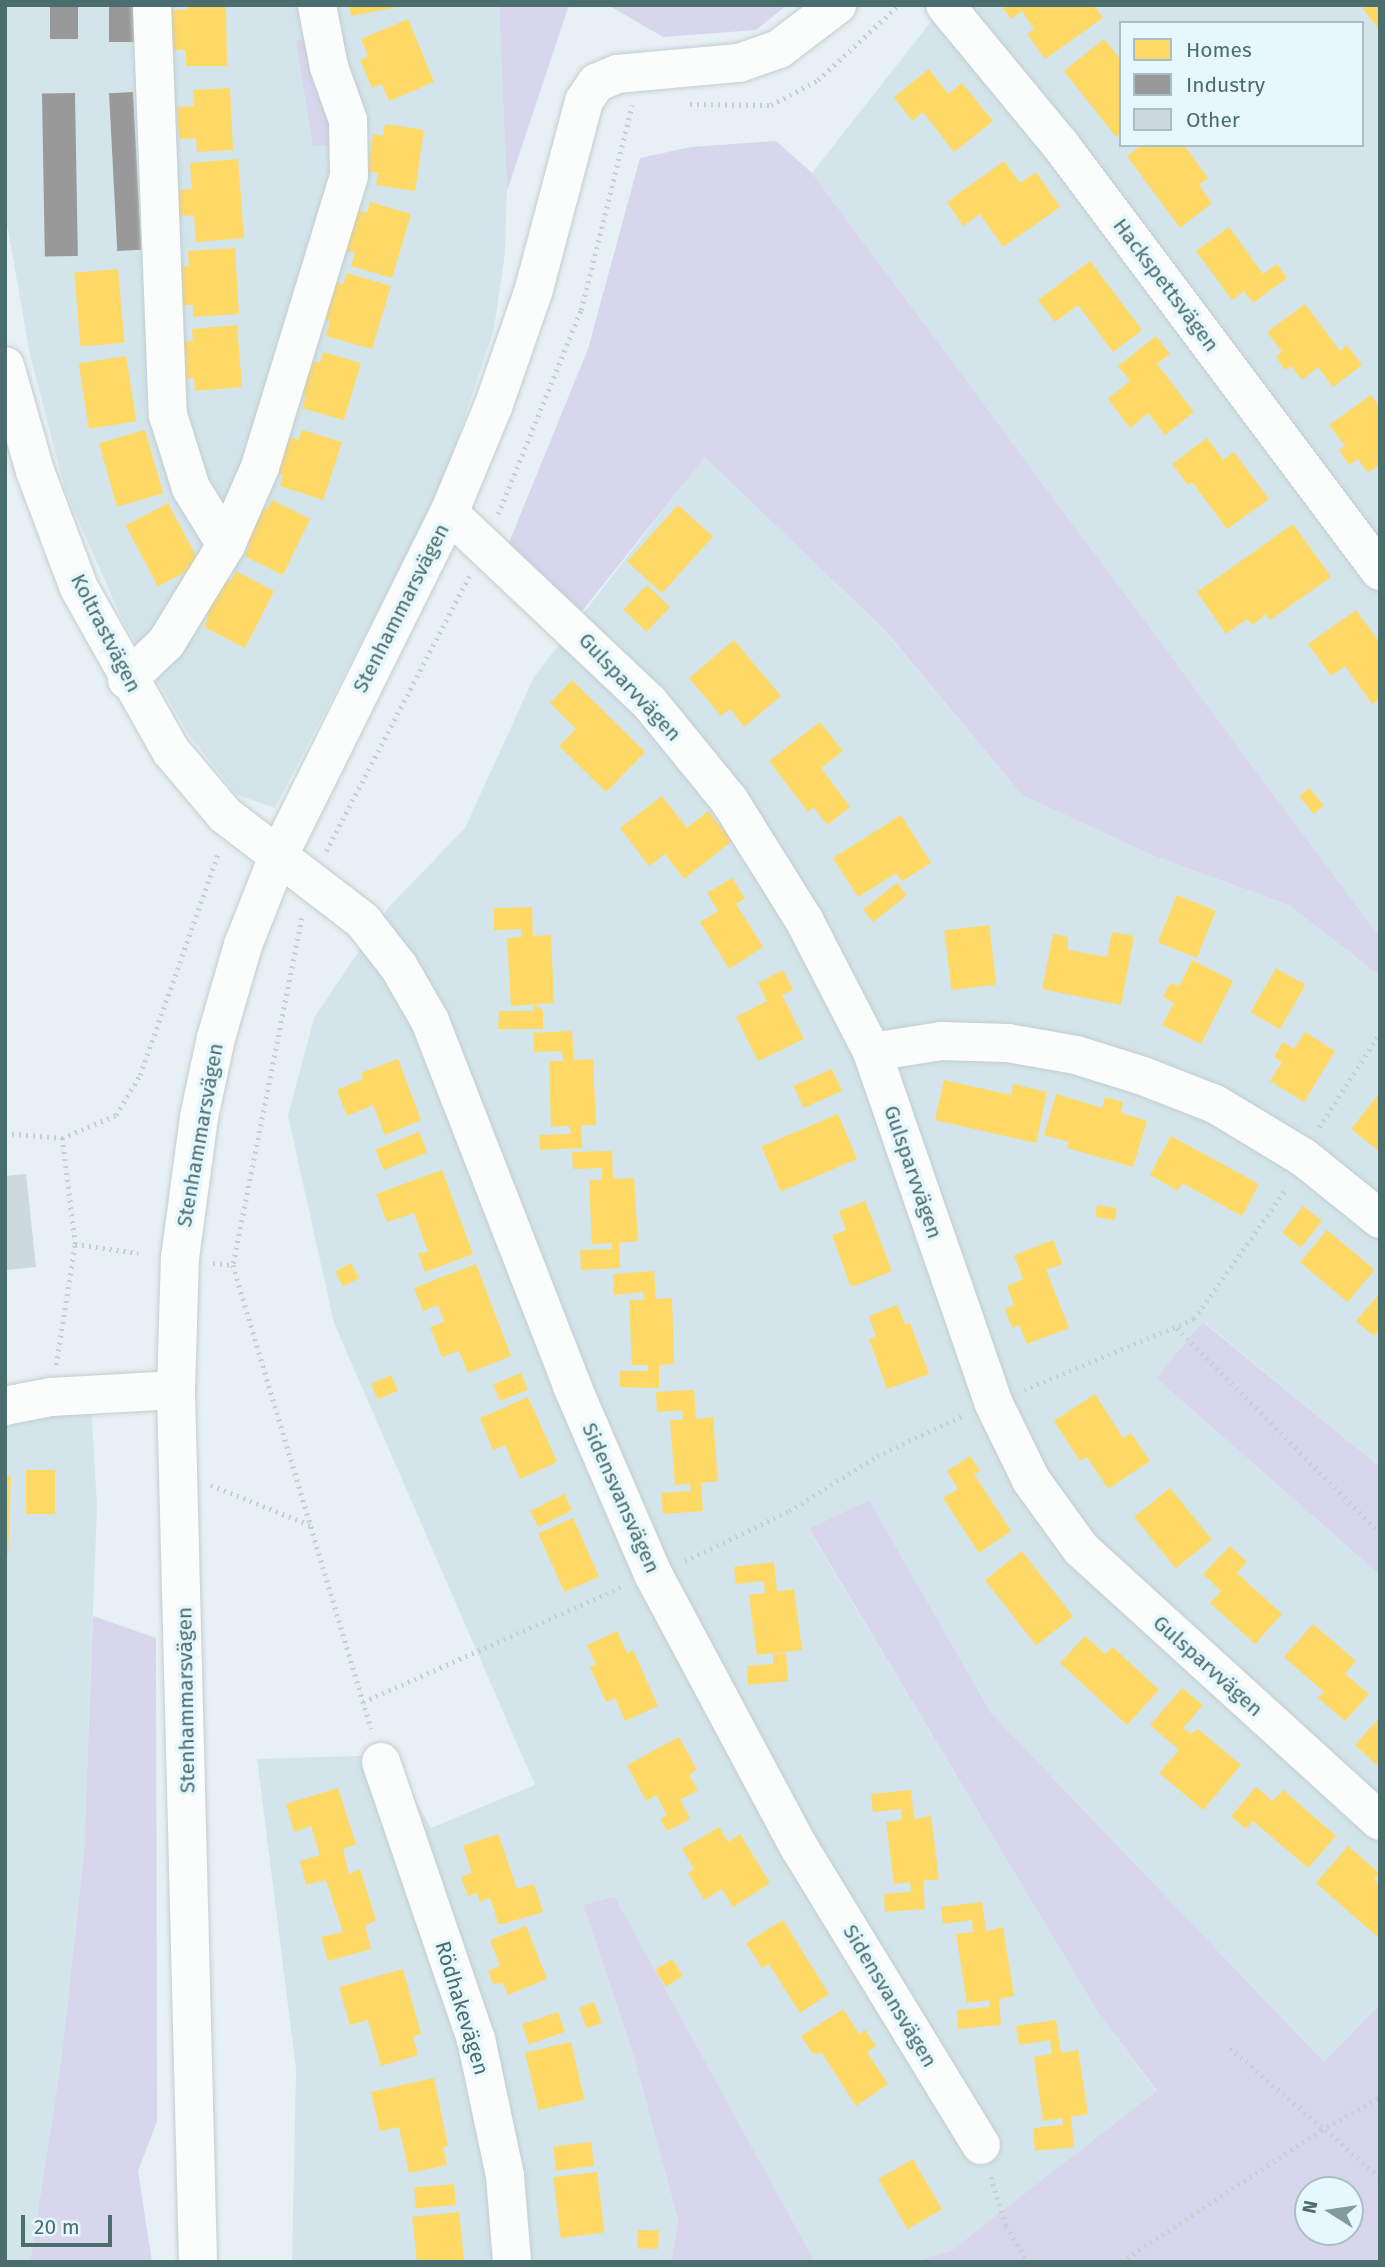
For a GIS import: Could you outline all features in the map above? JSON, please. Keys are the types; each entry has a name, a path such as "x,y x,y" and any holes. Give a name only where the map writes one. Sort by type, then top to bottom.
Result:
{"street":[{"path":"152,5 168,415 191,488 226,545"},
{"path":"127,680 166,643 226,545 260,467 349,176 348,120 329,67 317,5"},
{"name":"Stenhammarsvägen","path":"198,2262 176,1391 180,1258 199,1117 243,945 277,859 449,513 534,289 584,102 596,83 646,70 693,70 739,63 779,49 838,5"},
{"name":"Hackspettsvägen","path":"945,5 1062,147 1380,571"},
{"name":"Koltrastvägen","path":"5,366 35,471 79,588 127,680 171,751 230,820 277,859"},
{"name":"Gulsparvvägen","path":"449,513 649,702 729,800 804,919 872,1052 993,1402 1031,1480 1081,1549 1380,1821"},
{"name":"Sidensvansvägen","path":"277,859 363,921 399,967 430,1021 572,1386 653,1574 799,1847 981,2145"},
{"path":"872,1052 941,1041 1008,1043 1076,1055 1215,1104 1303,1157 1380,1219"},
{"path":"5,1406 51,1397 176,1391"},
{"name":"Rödhakevägen","path":"381,1762 476,2039 505,2176 512,2262"}],"path":[{"path":"5,1133 62,1138 116,1115 140,1075 230,820"},
{"path":"233,1265 363,1702 789,1511 877,1456 993,1402 1177,1328 1204,1307 1294,1177 1303,1157 1380,1033"},
{"path":"51,1397 75,1244 62,1138"},
{"path":"75,1244 138,1253"},
{"path":"1177,1328 1380,1533"},
{"path":"179,1472 311,1525"},
{"path":"1230,2048 1321,2130 1380,2177"},
{"path":"1121,2262 1321,2130 1380,2097"},
{"path":"981,2145 1006,2226 1028,2262"}],"shaded area":[{"path":"6,5 499,5 507,191 505,253 494,329 442,486 275,808 237,795 188,734 120,615 65,490 30,355 5,212"},
{"path":"499,5 569,5 507,191"},
{"path":"608,5 787,5 756,30 663,37"},
{"path":"944,5 1380,5 1380,931 1376,934 812,173"},
{"path":"334,36 355,145 313,146 296,41"},
{"path":"776,141 812,173 1376,933 1380,931 1380,976 1289,905 1154,856 1022,795 887,633 705,457 582,611 508,545 588,349 640,158 691,147"},
{"path":"705,456 887,634 1022,795 1154,856 1289,905 1380,976 1380,1467 1204,1322 1156,1378 1380,1575 1380,2004 1324,2062 991,1713 869,1500 809,1530 1096,2009 1157,2092 952,2250 913,2262 815,2262 613,1896 583,1905 632,2050 678,2220 671,2262 292,2262 296,2069 257,1759 390,1755 431,1828 535,1785 334,1323 288,1116 314,1018 387,909 465,828 534,677"},
{"path":"1203,1322 1380,1467 1380,1575 1156,1378"},
{"path":"91,1403 97,1506 84,1852 62,2055 30,2262 5,2262 5,1410"},
{"path":"869,1500 991,1713 1324,2062 1380,2004 1380,2262 913,2262 952,2250 1157,2091 1096,2009 809,1529"},
{"path":"93,1616 156,1638 157,2121 138,2171 152,2262 30,2262 62,2055 84,1852"},
{"path":"614,1896 815,2262 671,2262 678,2220 632,2050 583,1905"}],"building: Homes":[{"path":"188,5 226,5 227,66 186,66 186,50 172,50 171,10 188,10"},
{"path":"349,5 393,5 393,8 351,16"},
{"path":"1001,5 1094,5 1103,18 1045,59 1027,34 1034,29 1022,11 1011,19"},
{"path":"1360,5 1380,5 1380,31"},
{"path":"408,19 434,82 389,101 382,84 372,88 360,60 368,56 361,39"},
{"path":"1104,39 1119,58 1119,135 1116,137 1064,71"},
{"path":"929,69 948,94 962,83 993,121 954,152 923,112 912,121 894,97"},
{"path":"230,88 233,150 197,152 196,138 179,139 177,107 194,106 193,90"},
{"path":"385,124 424,130 415,191 376,185 378,173 367,171 373,134 383,136"},
{"path":"1139,147 1185,147 1208,178 1199,185 1212,203 1180,228 1127,156"},
{"path":"238,159 244,238 196,242 194,215 172,217 170,191 192,189 190,163"},
{"path":"1004,161 1020,183 1036,172 1060,207 1003,247 980,214 963,226 947,202"},
{"path":"370,202 411,214 392,278 351,266 355,253 345,250 356,210 367,213"},
{"path":"1229,227 1263,274 1277,264 1287,278 1253,303 1244,291 1232,300 1196,251"},
{"path":"235,248 239,314 193,317 193,305 180,305 178,267 189,266 188,251"},
{"path":"1090,261 1142,330 1113,352 1078,305 1055,322 1038,300"},
{"path":"118,269 124,343 81,347 74,273"},
{"path":"347,273 391,286 372,349 326,336 330,321 322,319 334,281 343,284"},
{"path":"1305,304 1340,351 1347,345 1362,365 1333,387 1318,367 1302,380 1291,366 1285,370 1276,357 1282,352 1267,332"},
{"path":"237,325 242,387 195,391 194,378 185,379 182,342 193,341 192,329"},
{"path":"1156,336 1170,354 1157,364 1194,412 1165,435 1148,413 1130,428 1108,399 1130,381 1118,366"},
{"path":"323,352 361,363 344,420 302,408 306,395 300,393 310,360 320,363"},
{"path":"126,356 136,421 89,429 79,364"},
{"path":"1371,395 1380,407 1380,464 1368,473 1358,459 1349,465 1339,450 1345,446 1329,425"},
{"path":"145,430 163,493 117,507 99,443"},
{"path":"302,430 342,442 323,500 280,486 283,475 276,473 288,436 298,440"},
{"path":"1207,438 1223,460 1234,452 1269,499 1227,529 1192,482 1188,485 1172,464"},
{"path":"272,500 310,519 283,575 244,556 250,545 242,541 259,506 267,510"},
{"path":"168,503 200,564 158,586 126,526"},
{"path":"678,505 713,536 662,593 627,561"},
{"path":"1293,524 1331,577 1270,620 1266,614 1252,625 1247,619 1226,634 1197,592"},
{"path":"236,571 274,591 245,648 204,627 209,616 202,613 222,576 231,581"},
{"path":"647,585 670,607 646,632 623,609"},
{"path":"1356,610 1380,643 1380,699 1372,704 1345,666 1331,676 1308,644"},
{"path":"734,640 781,696 744,727 730,709 721,716 689,678"},
{"path":"572,680 645,752 606,792 559,746 576,729 550,703"},
{"path":"820,722 843,751 821,768 850,807 827,825 813,807 808,812 769,761"},
{"path":"1309,788 1324,806 1314,814 1299,796"},
{"path":"662,796 687,828 708,811 732,841 684,879 665,854 649,866 620,828"},
{"path":"901,815 931,863 902,881 896,873 858,897 833,858"},
{"path":"732,878 745,898 736,904 763,947 729,969 700,922 718,911 707,893"},
{"path":"897,883 907,896 873,922 863,909"},
{"path":"1177,895 1216,911 1197,958 1158,942"},
{"path":"532,907 533,936 551,935 554,1003 511,1006 507,938 522,937 521,929 494,930 494,908"},
{"path":"989,925 996,985 952,990 944,930"},
{"path":"1112,932 1134,936 1121,1005 1042,989 1053,934 1068,937 1068,950 1107,957"},
{"path":"1192,960 1233,981 1201,1044 1162,1025 1174,1003 1163,997 1170,984 1180,985"},
{"path":"1276,968 1305,985 1280,1029 1250,1012"},
{"path":"783,970 793,990 782,995 804,1039 758,1061 736,1017 767,1001 758,983"},
{"path":"533,1004 543,1010 543,1029 498,1029 499,1011 533,1011"},
{"path":"572,1031 574,1060 593,1059 596,1125 581,1125 582,1148 540,1150 539,1135 571,1134 569,1126 551,1127 549,1061 564,1061 561,1051 534,1052 533,1033"},
{"path":"1305,1032 1335,1051 1304,1102 1270,1081 1282,1062 1274,1057 1283,1042 1294,1049"},
{"path":"398,1059 421,1120 385,1135 373,1105 347,1116 337,1090 363,1079 361,1073"},
{"path":"832,1069 842,1091 803,1108 794,1086"},
{"path":"944,1080 1011,1095 1013,1084 1047,1092 1036,1143 935,1120"},
{"path":"1380,1092 1380,1152 1351,1129"},
{"path":"1056,1094 1102,1108 1105,1097 1123,1102 1121,1113 1147,1121 1133,1167 1067,1148 1069,1142 1044,1135"},
{"path":"838,1114 857,1159 781,1192 762,1146"},
{"path":"419,1132 427,1152 384,1170 375,1150"},
{"path":"1171,1136 1259,1184 1242,1216 1182,1183 1178,1191 1150,1175"},
{"path":"612,1151 613,1179 634,1178 638,1241 619,1243 620,1268 581,1270 580,1250 612,1249 612,1243 592,1244 589,1180 602,1180 602,1168 573,1169 572,1152"},
{"path":"442,1170 473,1254 425,1272 418,1253 428,1252 414,1213 387,1222 376,1194"},
{"path":"865,1201 892,1271 851,1287 832,1235 846,1230 839,1211"},
{"path":"1097,1205 1117,1208 1115,1220 1095,1217"},
{"path":"1303,1206 1322,1221 1301,1248 1282,1233"},
{"path":"1327,1230 1374,1270 1347,1302 1300,1262"},
{"path":"1053,1240 1062,1264 1046,1270 1069,1328 1027,1344 1019,1325 1012,1328 1005,1309 1014,1305 1007,1286 1023,1279 1014,1255"},
{"path":"351,1263 359,1278 343,1286 335,1271"},
{"path":"476,1264 511,1356 468,1373 459,1351 442,1357 430,1327 444,1322 438,1305 423,1311 414,1288"},
{"path":"654,1271 656,1299 672,1298 674,1364 659,1365 659,1388 620,1387 620,1371 648,1371 648,1365 632,1365 629,1300 644,1300 643,1292 614,1295 613,1274"},
{"path":"1380,1293 1380,1329 1374,1336 1356,1321"},
{"path":"897,1305 905,1324 910,1323 929,1374 887,1389 869,1339 876,1336 869,1316"},
{"path":"521,1373 528,1390 500,1401 493,1384"},
{"path":"391,1375 398,1391 378,1399 371,1384"},
{"path":"694,1390 696,1419 713,1417 718,1481 701,1483 703,1511 663,1514 661,1493 691,1491 690,1484 675,1485 670,1420 683,1420 682,1410 657,1412 656,1392"},
{"path":"1095,1394 1123,1438 1131,1433 1150,1461 1108,1489 1087,1457 1080,1461 1054,1421"},
{"path":"528,1397 557,1462 520,1479 505,1445 493,1450 480,1418"},
{"path":"970,1456 980,1471 974,1474 1011,1531 979,1553 943,1498 958,1489 947,1471"},
{"path":"26,1470 55,1470 55,1514 26,1514"},
{"path":"5,1475 11,1476 8,1558 5,1558"},
{"path":"1170,1488 1212,1539 1176,1568 1134,1517"},
{"path":"564,1494 572,1510 538,1527 530,1511"},
{"path":"573,1518 599,1576 564,1592 538,1533"},
{"path":"1230,1546 1247,1562 1237,1573 1282,1614 1255,1644 1210,1603 1221,1591 1203,1574"},
{"path":"1022,1551 1073,1616 1036,1645 985,1580"},
{"path":"774,1562 777,1592 794,1589 802,1650 757,1655 749,1595 765,1593 764,1581 736,1584 734,1567"},
{"path":"1313,1624 1356,1661 1345,1674 1369,1694 1345,1721 1318,1698 1324,1692 1284,1657"},
{"path":"617,1631 627,1653 633,1650 658,1706 625,1721 615,1698 606,1702 590,1667 596,1664 587,1645"},
{"path":"1085,1636 1105,1654 1113,1647 1159,1690 1127,1725 1060,1663"},
{"path":"786,1653 788,1681 748,1685 747,1666 773,1664 773,1654"},
{"path":"1182,1688 1203,1705 1183,1728 1191,1734 1198,1729 1241,1765 1203,1810 1159,1773 1179,1750 1150,1725"},
{"path":"1380,1717 1380,1768 1355,1745"},
{"path":"679,1737 697,1770 689,1775 698,1790 680,1800 690,1819 667,1831 660,1819 667,1815 656,1795 646,1801 627,1765"},
{"path":"1256,1787 1273,1801 1283,1790 1336,1836 1308,1868 1253,1821 1246,1829 1231,1816"},
{"path":"338,1788 356,1844 343,1849 349,1874 360,1869 376,1920 365,1926 371,1949 328,1961 321,1937 343,1932 326,1880 306,1885 300,1861 320,1855 311,1826 294,1832 286,1804"},
{"path":"911,1790 914,1819 931,1816 939,1879 923,1881 925,1909 885,1912 884,1894 911,1892 910,1882 894,1884 886,1822 902,1820 901,1809 873,1812 871,1794"},
{"path":"719,1827 728,1842 740,1834 770,1883 733,1907 722,1889 704,1900 688,1873 694,1869 682,1849"},
{"path":"498,1834 517,1889 534,1884 543,1912 499,1925 490,1898 480,1902 477,1893 468,1896 461,1877 472,1873 463,1846"},
{"path":"1348,1846 1379,1873 1374,1879 1380,1884 1380,1939 1316,1883"},
{"path":"982,1902 986,1931 1003,1927 1014,1996 999,1999 1001,2025 958,2029 957,2010 989,2007 989,2000 967,2003 956,1934 973,1932 972,1920 943,1924 941,1907"},
{"path":"783,1920 829,1994 800,2013 769,1964 762,1968 746,1943"},
{"path":"526,1926 547,1979 508,1995 503,1983 493,1984 488,1971 500,1966 490,1940"},
{"path":"672,1959 683,1976 666,1987 655,1970"},
{"path":"403,1969 421,2034 413,2036 418,2055 381,2066 368,2020 350,2025 339,1987"},
{"path":"594,2002 602,2023 587,2028 579,2008"},
{"path":"843,2009 859,2034 865,2030 876,2046 867,2052 888,2084 856,2106 822,2053 813,2054 801,2036"},
{"path":"558,2012 565,2032 529,2044 522,2024"},
{"path":"1056,2020 1061,2053 1078,2050 1088,2114 1071,2117 1074,2147 1035,2151 1033,2128 1063,2125 1062,2118 1043,2121 1034,2057 1052,2054 1050,2040 1019,2045 1016,2026"},
{"path":"571,2042 584,2099 538,2110 525,2053"},
{"path":"434,2078 448,2146 443,2147 447,2165 409,2173 399,2127 380,2131 371,2092"},
{"path":"591,2142 594,2166 556,2170 553,2147"},
{"path":"913,2159 942,2209 907,2229 878,2179"},
{"path":"597,2172 604,2233 561,2238 553,2177"},
{"path":"454,2184 456,2205 416,2208 414,2187"},
{"path":"459,2212 464,2262 417,2262 412,2217"},
{"path":"638,2230 659,2231 658,2249 637,2248"}],"building: Industry":[{"path":"50,5 78,5 78,39 50,39"},
{"path":"109,5 140,5 140,42 109,42"},
{"path":"133,92 141,250 117,251 109,93"},
{"path":"75,93 78,256 45,257 42,94"}],"building: Other":[{"path":"26,1174 36,1267 5,1270 5,1176"}]}
